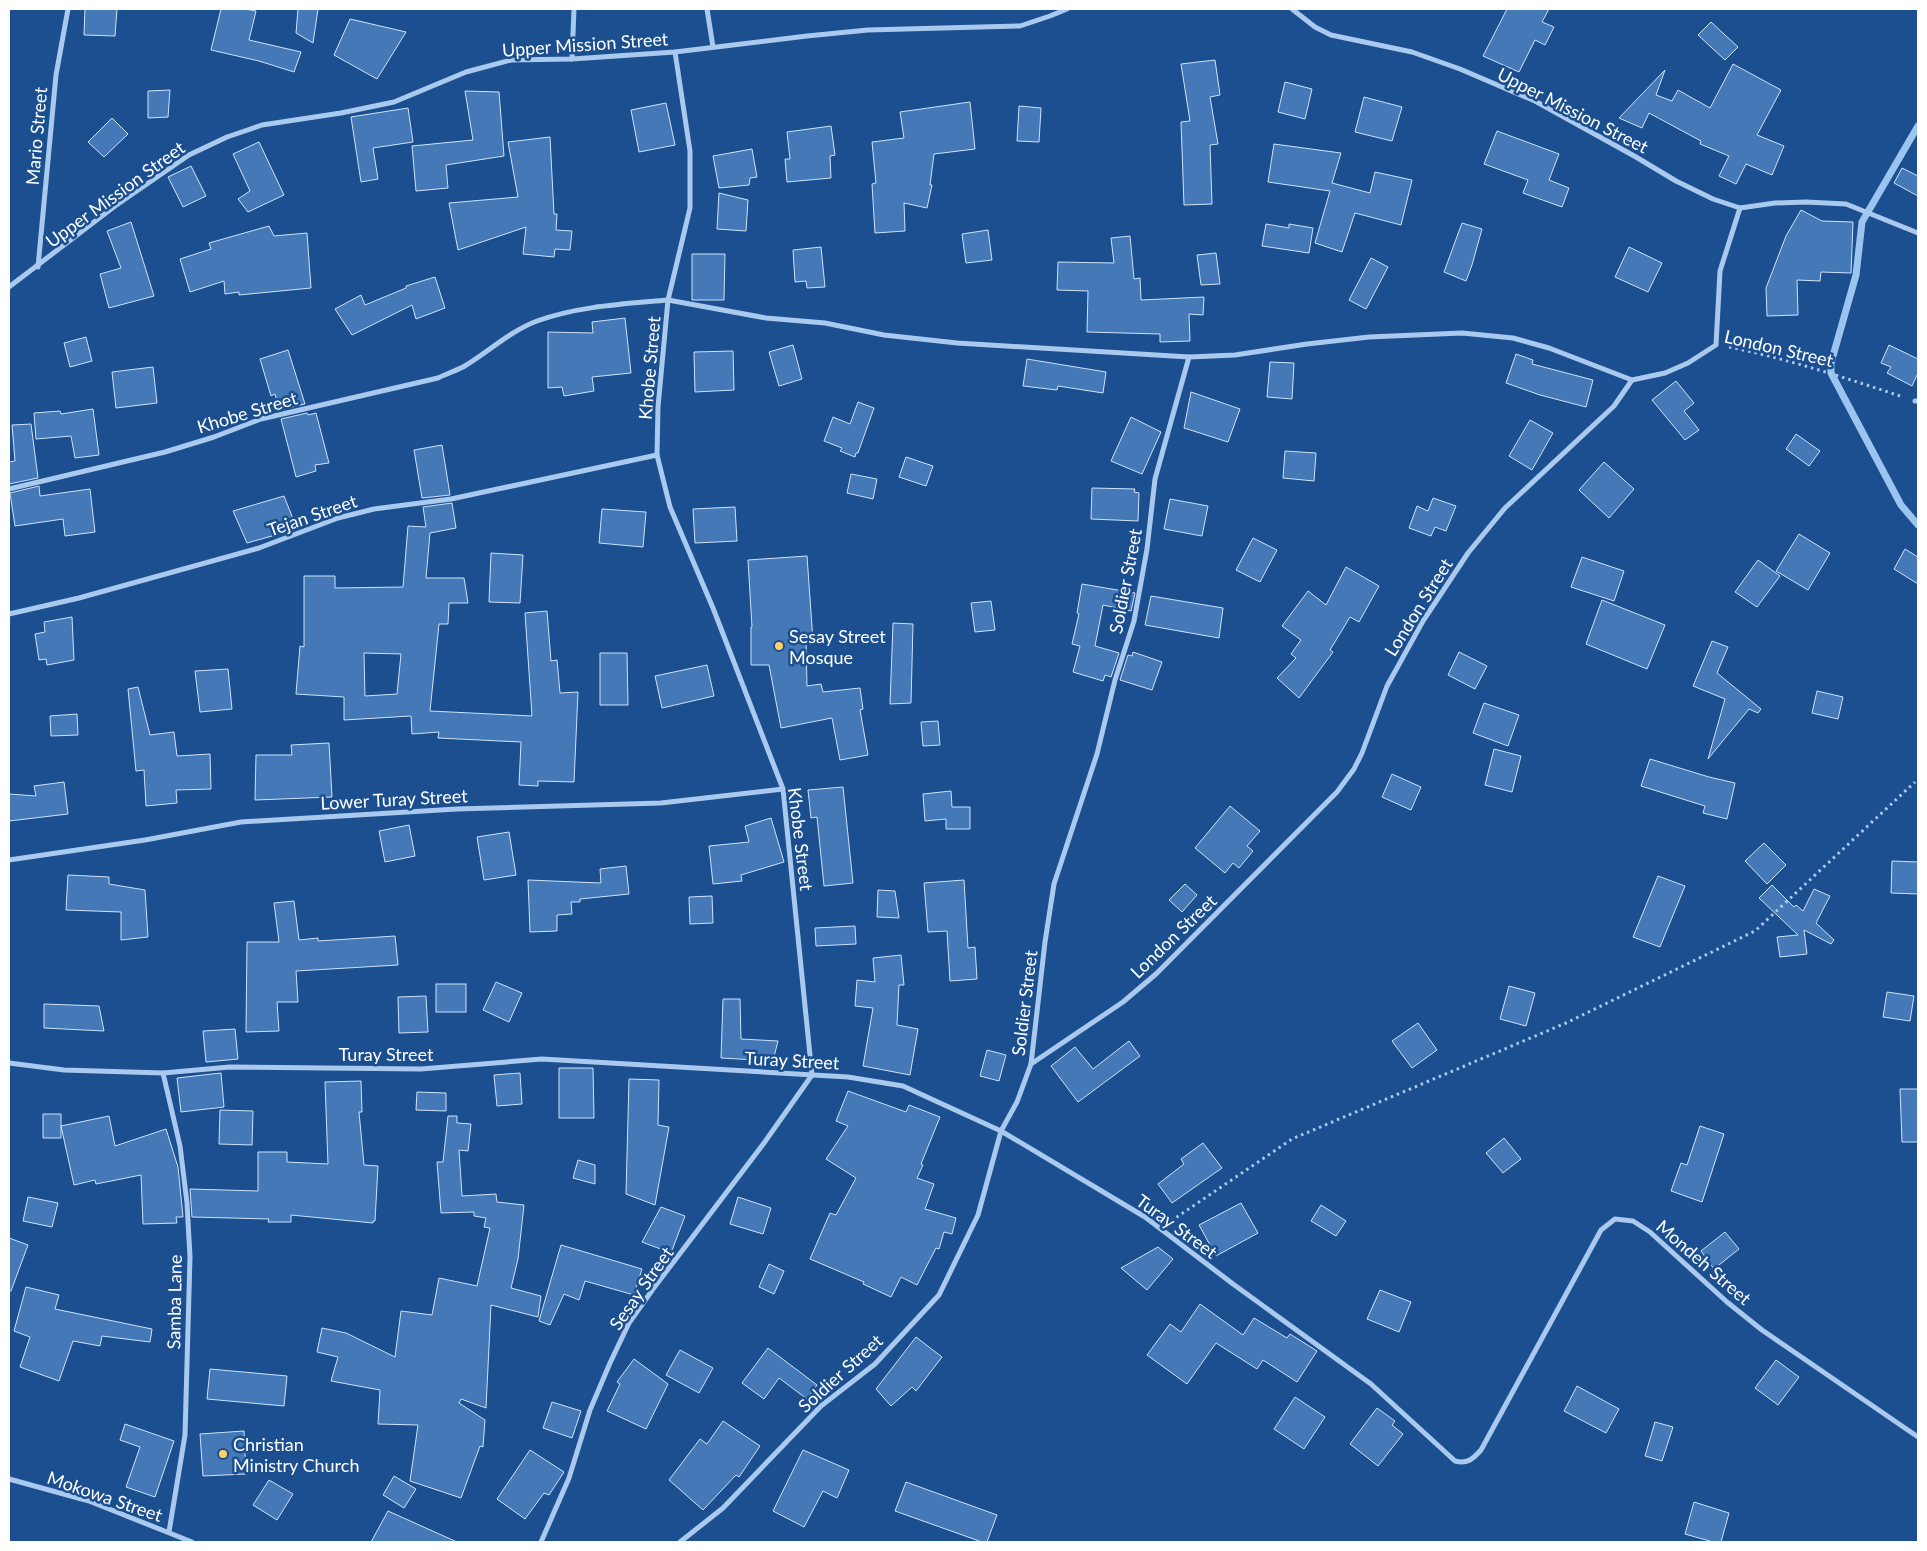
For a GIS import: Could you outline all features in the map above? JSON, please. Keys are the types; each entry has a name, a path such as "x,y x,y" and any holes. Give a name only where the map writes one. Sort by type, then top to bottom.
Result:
{"street":[{"name":"Mario Street","path":"38,267 56,75 68,9"},
{"path":"572,58 574,9"},
{"path":"707,9 713,46"},
{"name":"Upper Mission Street","path":"9,287 38,267 115,206 189,155 228,137 262,125 342,113 394,102 466,72 511,60 675,52 713,46 868,30 1020,26 1067,9"},
{"name":"Upper Mission Street","path":"1292,9 1315,27 1332,35 1412,52 1460,69 1535,101 1636,157 1676,182 1713,199 1740,208 1775,202 1846,204 1918,233"},
{"path":"675,52 690,151 690,208 668,300 766,318 825,323 884,335 956,343 1188,357 1235,355 1369,337 1462,333 1513,338 1549,348 1632,380"},
{"path":"1716,344 1720,271 1740,208"},
{"name":"Khobe Street","path":"9,489 165,452 214,437 260,419 438,378 463,367 486,350 536,321 604,305 668,300 658,407 657,454 670,507 713,608 783,789 812,1075"},
{"name":"London Street","path":"1031,1064 1123,1002 1156,974 1337,792 1354,769 1362,753 1386,686 1423,621 1468,553 1506,508 1614,406 1632,380 1665,373 1688,363 1716,344"},
{"name":"Soldier Street","path":"680,1542 723,1508 821,1406 875,1364 939,1295 978,1215 1001,1131 1017,1102 1031,1064 1045,942 1054,884 1097,754 1115,680 1134,621 1147,549 1155,479 1188,357"},
{"name":"Tejan Street","path":"9,614 79,598 259,548 338,518 374,510 451,499 657,454"},
{"name":"Lower Turay Street","path":"9,860 145,840 240,822 457,809 661,803 783,789"},
{"name":"Turay Street","path":"9,1063 64,1070 163,1072 230,1067 422,1069 542,1059 848,1077 902,1086 1001,1131 1145,1216 1160,1229 1372,1384 1455,1461"},
{"name":"Samba Lane","path":"163,1072 180,1146 187,1202 190,1257 185,1435 169,1532"},
{"name":"Sesay Street","path":"541,1542 569,1478 590,1410 630,1323 653,1289 764,1143 812,1075"},
{"name":"Mondeh Street","path":"1455,1461 1464,1463 1472,1460 1481,1450 1601,1230 1614,1219 1633,1221 1650,1232 1727,1302 1762,1330 1918,1437"},
{"name":"Mokowa Street","path":"9,1479 89,1501 192,1542"}],"path":[{"name":"London Street","path":"1716,344 1758,353 1831,373 1917,401"},
{"path":"1160,1229 1292,1139 1566,1023 1755,931 1915,782"}],"building":[{"path":"85,9 117,9 115,36 84,35"},
{"path":"221,9 256,11 249,40 301,52 294,72 259,61 211,50"},
{"path":"298,9 318,9 313,43 296,33"},
{"path":"1507,9 1549,9 1542,22 1554,27 1545,45 1535,40 1519,72 1483,56"},
{"path":"350,19 406,32 377,79 334,55"},
{"path":"1711,22 1738,47 1725,60 1698,35"},
{"path":"1215,60 1220,95 1210,97 1218,144 1210,145 1212,204 1184,205 1181,122 1190,121 1181,64"},
{"path":"1733,64 1781,90 1757,135 1784,146 1772,175 1746,164 1736,184 1719,176 1729,156 1700,144 1701,141 1649,113 1642,128 1619,118 1665,70 1656,95 1672,101 1678,90 1710,108"},
{"path":"1285,82 1312,89 1305,119 1278,112"},
{"path":"170,90 168,117 148,118 148,91"},
{"path":"465,91 499,92 504,156 446,165 448,188 416,191 412,146 473,140"},
{"path":"1364,97 1402,107 1392,141 1355,132"},
{"path":"970,102 975,149 934,154 930,185 932,185 927,208 904,203 905,231 875,233 872,184 876,183 872,142 904,138 900,112"},
{"path":"666,103 675,145 639,152 631,110"},
{"path":"1019,106 1041,108 1039,142 1017,141"},
{"path":"408,108 413,142 373,148 378,179 361,182 351,117"},
{"path":"112,118 128,134 104,157 88,142"},
{"path":"831,126 835,155 830,156 831,178 787,182 785,159 790,159 787,132"},
{"path":"1497,131 1559,154 1549,180 1569,188 1562,207 1523,193 1528,180 1484,164"},
{"path":"550,137 554,214 557,214 556,230 572,231 570,250 555,249 554,257 523,254 526,227 458,250 449,203 518,197 508,142"},
{"path":"259,142 284,195 248,212 238,199 250,191 233,154"},
{"path":"1274,144 1341,153 1332,183 1370,193 1375,172 1412,180 1401,225 1355,213 1342,252 1315,243 1330,191 1268,182"},
{"path":"752,149 757,177 750,178 749,185 719,188 713,156"},
{"path":"191,166 206,196 183,207 168,177"},
{"path":"1902,168 1918,176 1918,196 1894,183"},
{"path":"719,193 748,200 746,231 717,229"},
{"path":"1801,210 1822,221 1853,222 1851,273 1821,272 1820,281 1797,280 1798,315 1767,316 1766,288 1786,236"},
{"path":"131,222 154,296 109,308 100,274 121,268 107,231"},
{"path":"1462,223 1482,229 1466,281 1444,272"},
{"path":"1266,224 1289,228 1289,224 1313,228 1309,253 1262,246"},
{"path":"269,226 274,236 307,233 311,288 239,295 239,292 225,294 224,281 190,292 180,259 211,249 209,243"},
{"path":"988,230 992,260 966,263 962,234"},
{"path":"1130,236 1134,279 1140,278 1141,300 1204,297 1203,315 1189,314 1190,341 1160,342 1160,334 1087,332 1088,291 1057,290 1058,262 1114,263 1111,238"},
{"path":"821,247 825,287 807,288 806,281 795,282 793,250"},
{"path":"1629,247 1662,263 1648,292 1615,277"},
{"path":"1216,253 1220,284 1201,285 1197,255"},
{"path":"692,254 725,254 724,300 692,300"},
{"path":"1371,258 1388,267 1366,309 1349,300"},
{"path":"435,277 445,308 416,319 412,305 352,335 335,309 361,295 365,305 406,288 406,286"},
{"path":"625,318 631,373 592,377 594,391 564,396 562,387 548,388 548,332 593,333 592,322"},
{"path":"86,337 92,361 70,367 64,343"},
{"path":"793,345 802,379 779,386 769,352"},
{"path":"1889,345 1918,359 1918,373 1912,386 1887,373 1891,367 1881,363"},
{"path":"288,350 305,404 279,410 275,394 271,396 260,359"},
{"path":"733,351 734,390 695,392 694,352"},
{"path":"1516,354 1533,360 1532,364 1593,380 1586,407 1540,395 1506,383"},
{"path":"1027,359 1106,372 1103,393 1058,386 1057,390 1023,386"},
{"path":"1270,362 1294,363 1292,399 1267,397"},
{"path":"153,367 157,403 116,408 112,372"},
{"path":"1676,381 1694,403 1684,411 1699,430 1685,440 1652,400"},
{"path":"1191,392 1240,409 1228,442 1184,428"},
{"path":"858,402 874,408 855,457 840,451 842,448 824,441 833,417 850,424"},
{"path":"93,409 99,455 75,458 71,436 36,439 34,413 60,411 61,414"},
{"path":"307,413 308,415 316,413 329,463 315,465 316,471 296,477 281,419"},
{"path":"1131,417 1161,432 1142,474 1111,461"},
{"path":"1530,420 1553,433 1532,470 1509,456"},
{"path":"31,424 38,478 9,484 9,462 15,461 12,425"},
{"path":"1796,434 1820,451 1809,466 1786,449"},
{"path":"442,445 450,495 422,498 414,450"},
{"path":"1285,451 1316,453 1314,481 1283,478"},
{"path":"906,457 933,466 926,486 899,477"},
{"path":"1604,462 1634,489 1609,518 1579,490"},
{"path":"851,474 877,479 873,499 847,493"},
{"path":"39,486 40,496 90,489 95,532 65,536 63,519 15,526 10,493"},
{"path":"1092,488 1135,489 1134,492 1139,493 1138,521 1091,519"},
{"path":"284,496 297,529 247,543 233,511"},
{"path":"1433,498 1456,506 1446,531 1435,527 1431,536 1409,528 1417,506 1428,511"},
{"path":"1170,499 1208,506 1202,536 1164,529"},
{"path":"452,503 456,528 430,533 426,578 464,578 468,603 449,603 448,624 439,624 430,711 532,716 525,613 547,611 551,661 557,660 560,693 578,692 574,782 538,781 538,786 519,785 521,742 438,738 439,732 412,734 411,716 344,720 344,697 296,694 300,646 304,647 304,576 335,576 335,588 403,587 408,526 426,527 423,507","holes":["364,653 401,654 397,694 365,696"]},
{"path":"735,507 737,541 695,543 693,509"},
{"path":"602,509 646,512 643,547 599,543"},
{"path":"1799,534 1830,553 1808,590 1776,571"},
{"path":"1253,538 1277,550 1260,582 1236,570"},
{"path":"1905,549 1918,557 1918,584 1894,569"},
{"path":"491,553 523,555 520,603 489,602"},
{"path":"807,556 813,641 806,642 807,686 821,684 823,692 860,688 863,709 860,710 868,755 840,760 832,718 781,728 769,665 751,665 752,627 748,560"},
{"path":"1582,557 1624,571 1614,601 1571,587"},
{"path":"1758,560 1780,576 1757,607 1735,592"},
{"path":"1346,567 1379,586 1359,622 1350,617 1330,650 1333,652 1299,698 1277,678 1296,658 1291,654 1301,640 1282,626 1308,591 1326,605"},
{"path":"1082,584 1135,593 1131,611 1103,605 1095,646 1119,653 1111,677 1105,675 1103,681 1073,672 1080,646 1072,644 1079,614 1077,613"},
{"path":"1151,596 1223,608 1219,638 1145,625"},
{"path":"1602,600 1665,625 1647,669 1586,644"},
{"path":"991,601 995,630 975,632 971,603"},
{"path":"72,617 74,660 47,665 46,659 39,660 35,634 45,632 44,622"},
{"path":"893,623 913,624 911,703 890,704"},
{"path":"1712,641 1728,647 1717,673 1761,709 1758,713 1749,709 1708,759 1725,699 1693,686"},
{"path":"1133,652 1162,662 1152,690 1120,680 1128,655 1132,656"},
{"path":"1459,652 1487,666 1475,689 1448,675"},
{"path":"600,653 627,653 628,705 600,705"},
{"path":"707,665 714,696 662,708 655,676"},
{"path":"228,669 232,709 200,712 195,671"},
{"path":"138,687 150,735 174,732 177,756 210,754 211,789 176,790 177,803 146,806 144,770 136,771 128,689"},
{"path":"1817,691 1843,697 1838,719 1812,713"},
{"path":"1484,703 1519,715 1508,746 1473,733"},
{"path":"77,714 78,735 51,736 50,716"},
{"path":"938,721 940,745 923,746 921,722"},
{"path":"329,743 332,797 255,800 256,755 292,755 291,745"},
{"path":"1494,749 1521,756 1512,792 1485,785"},
{"path":"1650,759 1735,783 1727,819 1703,813 1705,806 1641,786"},
{"path":"1392,774 1421,787 1411,810 1382,797"},
{"path":"64,782 68,814 9,821 9,794 36,796 34,786"},
{"path":"843,787 853,883 824,886 817,817 811,818 808,790"},
{"path":"951,791 952,807 970,807 970,829 946,829 946,819 925,821 923,794"},
{"path":"1230,806 1260,831 1247,846 1253,851 1239,868 1233,863 1225,873 1195,848"},
{"path":"771,818 784,862 741,875 742,881 713,884 709,846 749,842 745,826"},
{"path":"409,825 415,856 385,862 379,831"},
{"path":"509,832 516,875 484,880 477,837"},
{"path":"1764,843 1786,865 1767,884 1745,861"},
{"path":"1892,861 1918,862 1918,894 1891,893"},
{"path":"626,866 629,894 580,899 580,902 571,902 572,914 557,915 557,931 530,932 528,880 601,883 600,869"},
{"path":"68,875 109,877 109,884 145,890 148,937 121,940 121,912 66,910"},
{"path":"1658,876 1685,886 1660,947 1633,937"},
{"path":"964,880 968,948 975,947 977,979 950,981 947,931 928,932 924,883"},
{"path":"1185,884 1197,895 1182,912 1169,900"},
{"path":"1772,885 1794,907 1796,905 1803,911 1814,889 1830,896 1816,923 1834,940 1831,944 1804,930 1807,954 1780,957 1777,937 1798,935 1759,898"},
{"path":"878,890 895,891 899,918 877,917"},
{"path":"712,896 713,923 690,924 689,897"},
{"path":"294,901 299,940 318,938 318,941 395,936 398,965 296,971 298,1002 277,1002 279,1031 246,1032 247,942 279,942 274,903"},
{"path":"855,926 856,944 816,946 815,928"},
{"path":"901,955 904,985 899,985 897,1025 918,1029 910,1075 863,1066 873,1008 855,1006 857,980 875,982 873,958"},
{"path":"496,982 522,993 509,1022 483,1010"},
{"path":"436,984 466,984 466,1012 436,1012"},
{"path":"1509,986 1535,993 1526,1026 1500,1019"},
{"path":"1887,992 1914,996 1910,1021 1883,1017"},
{"path":"426,996 428,1032 399,1033 398,997"},
{"path":"723,999 740,999 741,1039 778,1041 773,1061 721,1058"},
{"path":"44,1004 99,1006 104,1031 44,1028"},
{"path":"1418,1023 1437,1050 1412,1068 1392,1041"},
{"path":"235,1029 238,1059 206,1062 203,1031"},
{"path":"1129,1041 1140,1056 1078,1102 1051,1066 1075,1047 1093,1069"},
{"path":"987,1050 1006,1055 999,1081 980,1076"},
{"path":"559,1068 593,1068 594,1118 559,1118"},
{"path":"221,1073 224,1107 181,1112 177,1078"},
{"path":"520,1073 522,1104 497,1106 494,1075"},
{"path":"629,1079 659,1080 658,1125 669,1127 655,1205 626,1194"},
{"path":"361,1081 362,1112 359,1112 364,1165 378,1166 375,1221 373,1223 291,1215 291,1222 268,1222 269,1219 192,1217 190,1189 258,1191 258,1152 287,1152 287,1162 328,1164 325,1082"},
{"path":"1900,1089 1918,1089 1918,1142 1902,1142"},
{"path":"848,1091 906,1112 909,1105 940,1117 917,1178 934,1184 925,1209 956,1218 952,1234 944,1232 939,1249 936,1248 917,1285 901,1277 891,1297 863,1284 864,1282 810,1259 830,1213 836,1215 856,1178 826,1159 848,1126 836,1121"},
{"path":"417,1092 446,1093 446,1111 416,1110"},
{"path":"220,1110 253,1111 252,1145 219,1144"},
{"path":"43,1114 61,1114 61,1138 43,1138"},
{"path":"109,1116 115,1146 166,1129 178,1167 183,1217 176,1217 177,1223 143,1224 141,1175 96,1184 95,1180 74,1185 61,1126"},
{"path":"448,1116 457,1116 457,1123 471,1124 468,1151 459,1150 462,1196 496,1194 497,1202 524,1205 518,1259 511,1288 541,1296 538,1317 491,1305 486,1408 461,1399 459,1403 485,1420 483,1447 480,1446 461,1498 410,1481 418,1425 378,1424 380,1390 331,1381 338,1357 317,1352 322,1328 346,1333 395,1357 401,1311 432,1315 439,1278 477,1286 490,1228 484,1227 486,1218 474,1216 474,1212 441,1213 437,1162 443,1162"},
{"path":"1700,1126 1724,1134 1702,1202 1671,1191 1681,1163 1687,1165"},
{"path":"1504,1138 1521,1159 1503,1173 1486,1153"},
{"path":"1203,1143 1222,1168 1172,1203 1158,1184 1184,1164 1181,1159"},
{"path":"578,1160 595,1165 595,1184 573,1178"},
{"path":"28,1197 58,1203 52,1227 23,1221"},
{"path":"738,1197 771,1208 763,1234 730,1224"},
{"path":"1241,1203 1258,1233 1216,1256 1199,1225"},
{"path":"1321,1205 1346,1221 1336,1236 1311,1221"},
{"path":"661,1207 685,1216 671,1253 642,1242"},
{"path":"1725,1232 1739,1249 1714,1269 1701,1251"},
{"path":"9,1238 28,1245 11,1291 9,1291"},
{"path":"561,1245 642,1269 634,1295 585,1281 579,1300 564,1294 550,1325 539,1321"},
{"path":"1158,1247 1173,1259 1147,1290 1121,1268"},
{"path":"769,1264 784,1271 774,1294 759,1287"},
{"path":"26,1287 59,1295 55,1309 152,1329 150,1342 102,1336 100,1346 73,1341 59,1381 20,1367 30,1337 14,1331"},
{"path":"1380,1290 1411,1302 1399,1332 1367,1319"},
{"path":"1200,1304 1243,1335 1254,1318 1287,1338 1290,1334 1317,1351 1297,1382 1263,1360 1257,1369 1216,1343 1187,1384 1147,1355 1170,1324 1181,1332"},
{"path":"916,1337 942,1357 916,1391 912,1387 891,1406 876,1389"},
{"path":"768,1348 817,1385 807,1399 779,1378 764,1399 742,1383"},
{"path":"680,1350 713,1368 699,1393 666,1375"},
{"path":"634,1359 668,1384 646,1429 607,1411 620,1384 617,1382"},
{"path":"1776,1360 1799,1377 1778,1405 1755,1388"},
{"path":"210,1369 287,1376 284,1406 207,1399"},
{"path":"1577,1386 1619,1409 1606,1433 1564,1411"},
{"path":"1295,1397 1325,1417 1304,1449 1274,1429"},
{"path":"552,1402 581,1411 572,1438 543,1428"},
{"path":"1377,1408 1395,1421 1392,1425 1403,1434 1378,1466 1350,1444"},
{"path":"723,1421 760,1446 739,1477 736,1475 703,1510 669,1480 700,1439 707,1444"},
{"path":"1655,1422 1673,1427 1662,1461 1645,1456"},
{"path":"125,1424 174,1441 155,1497 126,1487 140,1447 120,1440"},
{"name":"Christian Ministry Church","path":"244,1431 246,1474 203,1476 200,1434"},
{"path":"530,1450 564,1472 549,1495 544,1493 525,1519 497,1499"},
{"path":"803,1450 849,1470 837,1498 823,1491 804,1527 773,1511"},
{"path":"394,1476 416,1489 404,1508 383,1495"},
{"path":"269,1480 293,1494 277,1520 253,1505"},
{"path":"906,1482 997,1515 987,1542 982,1542 895,1511"},
{"path":"1694,1502 1729,1513 1721,1542 1713,1542 1685,1534"},
{"path":"388,1511 457,1542 371,1542"}],"waterway":[{"path":"1918,126 1862,222 1856,275 1831,363 1831,373 1901,505 1918,525"}],"place":[{"name":"Sesay Street Mosque","path":"779,646"},
{"name":"Christian Ministry Church","path":"223,1454"}]}
